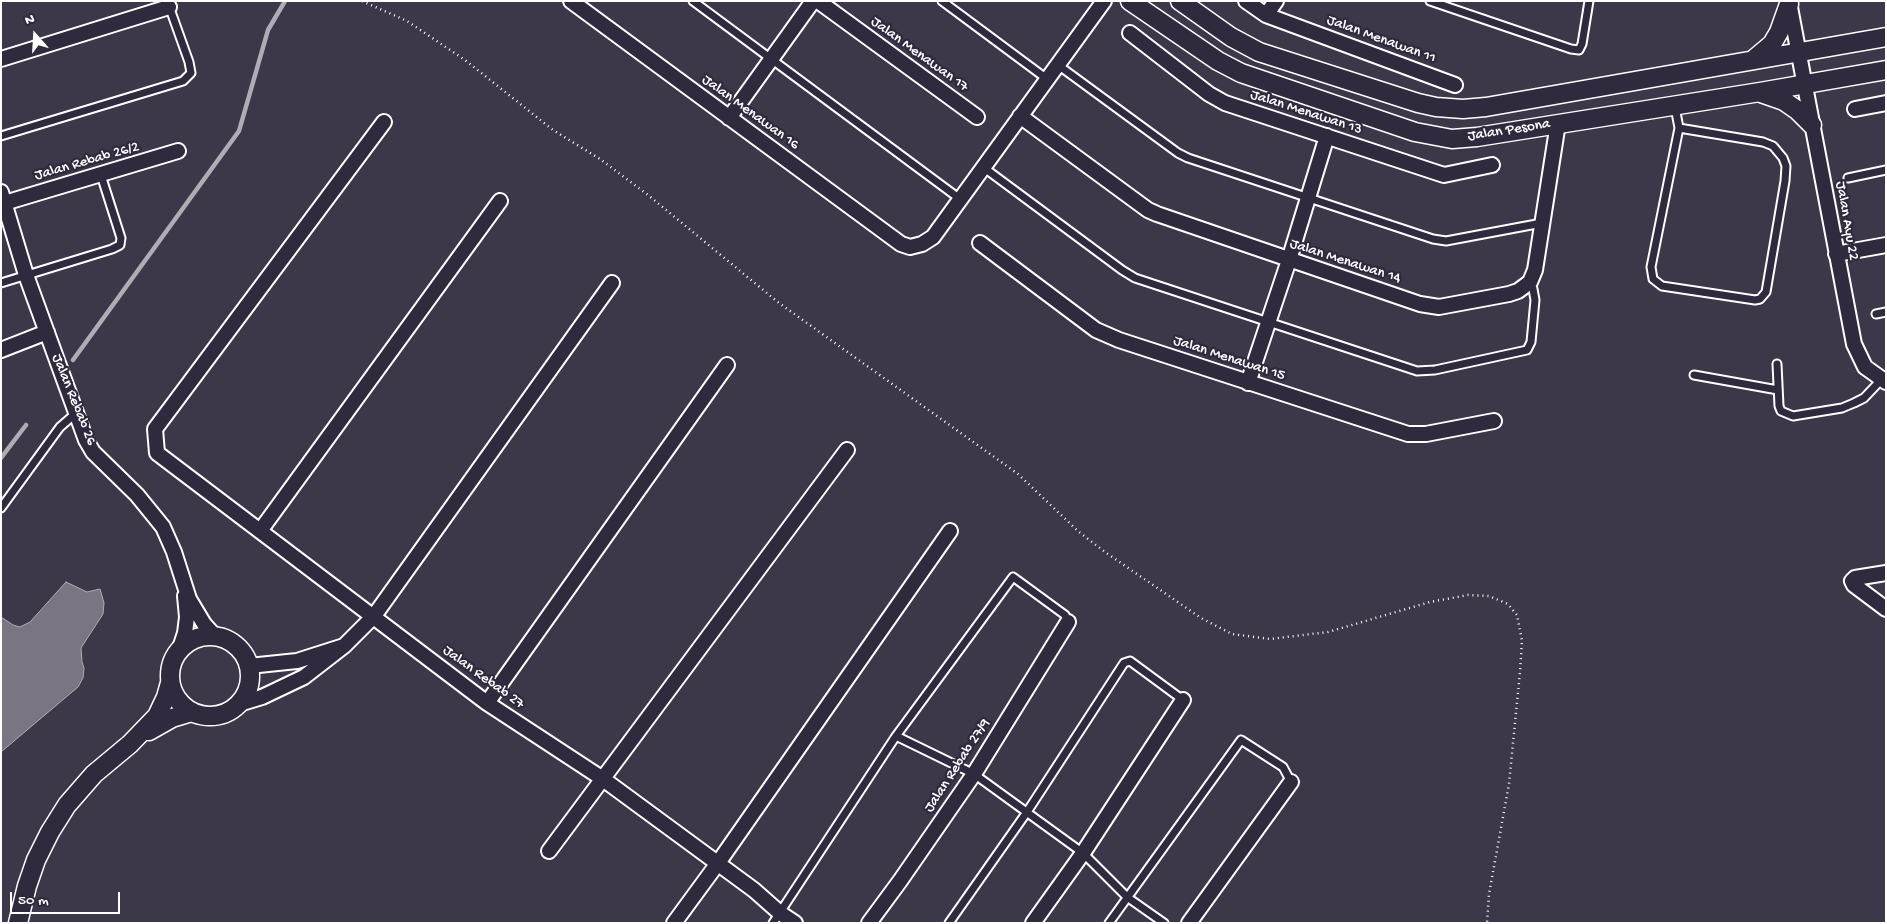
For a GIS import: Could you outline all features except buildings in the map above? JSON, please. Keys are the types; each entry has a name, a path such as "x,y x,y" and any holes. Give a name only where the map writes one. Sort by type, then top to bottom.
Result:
{"street":[{"name":"Jalan Menawan 16","path":"571,1 900,244 910,247 922,244 933,237 960,199"},
{"path":"730,118 813,1"},
{"name":"Jalan Menawan 17","path":"818,1 977,117"},
{"path":"960,199 1104,1"},
{"name":"Jalan Pesona","path":"1130,1 1218,61 1241,73 1415,132 1452,139 1477,138 1558,123 1675,106 1886,70"},
{"name":"Jalan Pesona","path":"1180,1 1231,37 1259,52 1418,103 1436,107 1462,109 1486,107 1886,37"},
{"name":"Jalan Menawan 11","path":"1246,1 1266,15 1455,85"},
{"path":"1266,15 1276,1"},
{"path":"1751,62 1772,44 1789,2"},
{"name":"Jalan Ayu 22","path":"1789,2 1854,344 1866,367 1884,381"},
{"path":"1,59 168,4"},
{"name":"Jalan Menawan 13","path":"1130,33 1217,99 1236,107 1444,175 1492,164"},
{"path":"1760,92 1784,101 1797,110 1812,125"},
{"path":"1855,109 1886,103"},
{"name":"Jalan Menawan 14","path":"1020,116 1148,210 1168,219 1430,306 1451,305 1509,294 1518,291 1530,282"},
{"name":"Jalan Rebab 27","path":"384,122 155,429 156,453 487,703 603,780 718,863 754,890 777,918 795,923"},
{"path":"1530,282 1535,270 1558,123"},
{"path":"1248,383 1289,260 1327,136"},
{"name":"Jalan Rebab 26/2","path":"2,200 101,174 178,151"},
{"name":"Jalan Rebab 26","path":"2,200 26,275 86,440 93,452 137,495 163,527 174,552 184,585"},
{"path":"260,531 500,201"},
{"name":"Jalan Menawan 15","path":"980,243 1096,330 1119,340 1408,434 1426,434 1494,421"},
{"path":"1836,254 1886,245"},
{"path":"170,683 176,697 185,708 208,716 217,715 239,704 262,697 304,677 344,646 374,616 612,283"},
{"path":"1,350 46,332"},
{"path":"487,703 727,365"},
{"path":"549,851 847,450"},
{"path":"674,923 950,531"},
{"path":"1886,573 1852,580 1854,585 1886,610"},
{"path":"184,585 196,612 214,636"},
{"path":"18,923 27,886 36,860 50,832 67,805 94,774 130,744 157,716 170,683 171,664 180,648 185,633 187,617 184,585"},
{"name":"Jalan Rebab 27/9","path":"869,923 974,774 1068,622"},
{"path":"180,648 192,639 214,636 230,640 237,645 247,659 250,682 239,704"},
{"path":"249,666 297,661 344,646"},
{"path":"1032,923 1083,852 1183,700"},
{"path":"130,744 172,718 192,712"},
{"path":"1189,923 1291,782"}],"lane":[{"path":"693,1 960,199"},
{"path":"942,1 1047,79"},
{"path":"1430,1 1571,49 1579,50 1582,44 1589,1"},
{"path":"1,136 183,81 191,73 189,62 168,4"},
{"path":"1058,65 1178,153 1308,198 1440,241 1542,223"},
{"path":"1675,106 1679,128 1651,267 1653,279 1662,286 1755,300 1760,299 1766,292 1786,181 1786,166 1783,158 1773,146 1763,142 1679,128"},
{"path":"983,167 1129,275 1417,370 1425,371 1527,350 1531,342 1536,300 1530,282"},
{"path":"1848,178 1886,170"},
{"path":"1,283 120,245 121,238 101,174"},
{"path":"1876,314 1886,312"},
{"path":"1777,364 1779,406 1781,411 1794,416 1842,408 1864,398 1884,381"},
{"path":"1694,375 1778,390"},
{"path":"1,508 60,428 75,414"},
{"path":"777,918 896,736 1012,577 1065,615 1068,622"},
{"path":"949,923 1027,812 1124,663 1130,662 1183,700"},
{"path":"896,736 974,774 1083,852 1127,897 1164,923"},
{"path":"1109,923 1241,740 1283,767 1291,782"}],"path":[{"path":"362,1 407,21 465,60 553,130 600,159 648,195 779,303 1018,474 1079,532 1105,552 1201,618 1232,634 1270,638 1328,632 1430,602 1468,595 1490,596 1508,604 1517,615 1522,641 1520,672 1509,784 1490,894 1487,923"}],"shaded area":[{"path":"66,582 87,592 100,589 104,603 103,614 81,648 84,668 83,678 78,687 1,752 1,617 20,627 30,622"}],"waterway":[{"path":"73,360 239,131 268,30 285,1"},
{"path":"1,458 26,425"}]}
